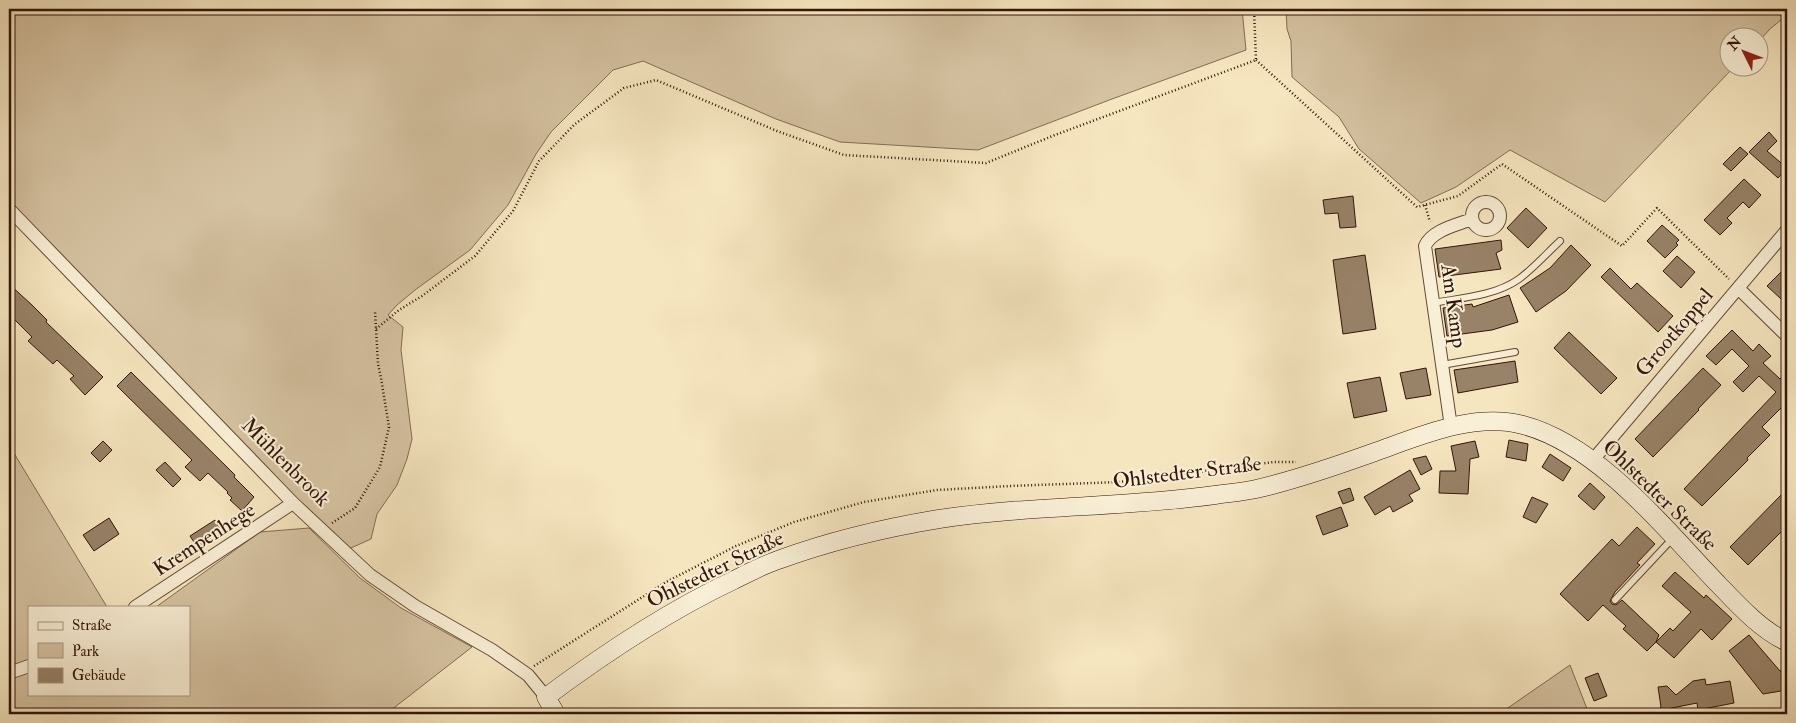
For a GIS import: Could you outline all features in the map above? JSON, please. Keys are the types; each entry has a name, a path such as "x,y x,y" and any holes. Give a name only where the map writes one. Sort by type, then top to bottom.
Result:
{"street":[{"name":"Mühlenbrook","path":"9,209 293,504 376,579 415,606 492,650 528,676 546,697 556,714"},
{"name":"Am Kamp","path":"1451,427 1426,246 1428,240 1434,235 1472,219"},
{"name":"Grootkoppel","path":"1593,460 1787,230"},
{"path":"1738,288 1787,336"},
{"name":"Ohlstedter Straße","path":"546,697 584,668 642,629 705,594 774,561 833,541 940,519 1010,512 1146,503 1255,489 1307,475 1417,437 1481,421 1520,424 1545,432 1566,442 1593,460 1640,503 1739,604 1773,635 1787,642"},
{"name":"Krempenhege","path":"137,606 293,504"},
{"path":"9,673 28,666"}],"lane":[{"path":"1433,303 1493,292 1506,286 1520,278 1560,241"},
{"path":"1442,364 1515,352"},
{"path":"1615,600 1673,537"}],"path":[{"path":"1254,9 1256,60 1417,207 1458,196 1502,164 1622,246 1657,208 1738,288"},
{"path":"376,328 475,256 513,211 539,161 575,124 624,88 656,80 777,131 844,155 986,163 1055,135 1256,60"},
{"path":"1425,205 1434,235"},
{"path":"323,530 355,508 380,467 388,427 378,364 375,311"},
{"path":"1765,710 1767,714"}],"green space":[{"path":"9,9 1242,9 1246,50 978,150 840,142 776,119 643,61 613,70 551,132 536,154 508,205 470,250 415,290 388,315 403,327 401,350 412,439 397,485 377,514 371,539 351,548 327,540 9,201"},
{"path":"1286,9 1787,9 1787,15 1768,31 1768,28 1718,28 1718,78 1723,78 1605,202 1510,150 1456,187 1421,203 1359,149 1339,117 1292,77 1291,41 1287,29"},
{"path":"9,445 106,606 28,606 28,696 190,696 190,606 157,606 260,532 309,528 360,578 401,608 472,647 386,714 9,714"},
{"path":"1570,665 1589,714 1499,714"}],"building":[{"path":"1769,132 1777,141 1767,151 1787,168 1778,178 1749,152"},
{"path":"1740,147 1748,154 1731,171 1723,164"},
{"path":"1744,179 1761,195 1749,208 1743,202 1727,218 1732,223 1720,235 1704,220"},
{"path":"1353,196 1356,227 1340,228 1338,213 1325,214 1323,200"},
{"path":"1526,208 1547,228 1528,248 1507,228"},
{"path":"1662,225 1679,240 1676,243 1678,245 1665,258 1647,241"},
{"path":"1501,240 1502,250 1496,253 1501,269 1439,277 1435,249"},
{"path":"1571,245 1591,265 1566,291 1536,312 1520,288 1550,268"},
{"path":"1365,255 1376,329 1343,334 1333,260"},
{"path":"1677,256 1695,272 1681,288 1663,271"},
{"path":"1787,266 1787,293 1781,299 1767,286"},
{"path":"1610,268 1631,289 1637,283 1673,316 1658,332 1601,277"},
{"path":"9,284 103,377 85,395 70,379 74,376 57,360 53,364 28,341 32,337 9,314"},
{"path":"1509,295 1518,322 1492,330 1447,336 1443,308 1472,304 1473,307"},
{"path":"1732,330 1753,351 1759,344 1771,356 1763,363 1780,379 1787,371 1787,404 1762,427 1770,435 1702,506 1684,489 1776,392 1759,376 1743,392 1733,382 1749,366 1732,349 1716,365 1706,356"},
{"path":"1569,332 1617,378 1601,394 1554,348"},
{"path":"1515,361 1518,382 1458,393 1454,370"},
{"path":"1426,368 1431,395 1406,399 1400,373"},
{"path":"1703,368 1721,385 1653,457 1635,439"},
{"path":"131,372 235,475 234,477 254,497 242,511 230,500 232,498 228,492 208,473 200,481 185,467 192,460 117,386"},
{"path":"1380,377 1387,411 1354,418 1347,383"},
{"path":"1509,440 1528,444 1526,461 1506,457"},
{"path":"103,441 112,450 100,462 91,453"},
{"path":"1475,441 1479,457 1470,459 1468,494 1439,493 1440,471 1456,471 1451,446"},
{"path":"1550,454 1571,468 1563,481 1542,467"},
{"path":"1426,456 1432,469 1421,475 1413,459"},
{"path":"165,462 181,479 173,487 156,470"},
{"path":"1410,470 1420,489 1409,495 1413,501 1393,512 1390,506 1375,515 1364,497"},
{"path":"1590,483 1605,497 1594,510 1578,496"},
{"path":"1350,488 1354,500 1343,504 1338,492"},
{"path":"1787,489 1787,526 1748,565 1730,547"},
{"path":"1532,497 1548,504 1536,523 1523,517"},
{"path":"1341,507 1348,526 1323,535 1316,516"},
{"path":"109,518 119,534 94,551 83,535"},
{"path":"215,520 223,533 198,548 190,536"},
{"path":"1637,527 1655,544 1637,563 1640,565 1615,592 1610,601 1616,605 1622,600 1659,635 1656,642 1647,651 1623,629 1626,626 1603,605 1588,621 1560,594 1612,539 1619,546"},
{"path":"1675,572 1704,598 1706,595 1732,619 1712,640 1701,629 1674,658 1656,642 1670,628 1673,631 1691,612 1662,586"},
{"path":"1749,635 1780,671 1787,670 1787,690 1763,694 1729,651"},
{"path":"1598,673 1607,696 1594,701 1585,678"},
{"path":"1705,679 1706,685 1730,681 1734,703 1698,710 1697,703 1657,711 1661,707 1658,687 1667,686 1676,695 1693,681"}]}
